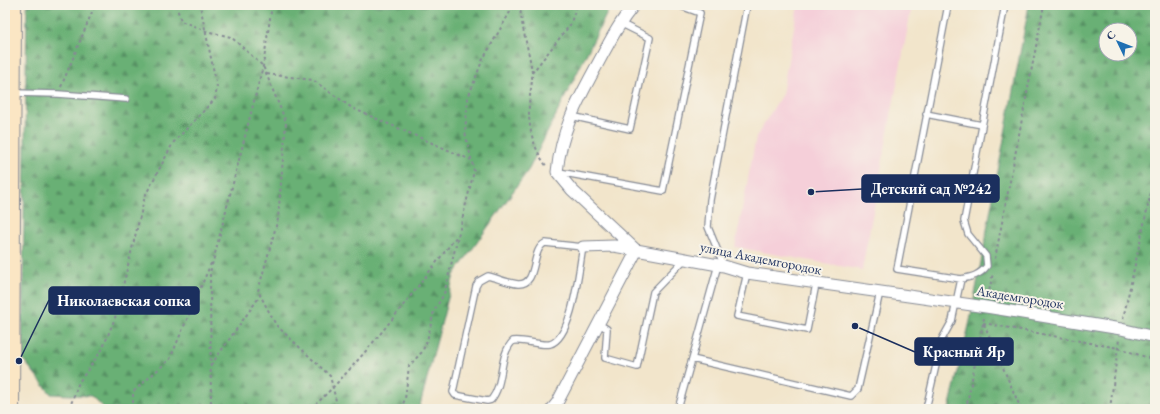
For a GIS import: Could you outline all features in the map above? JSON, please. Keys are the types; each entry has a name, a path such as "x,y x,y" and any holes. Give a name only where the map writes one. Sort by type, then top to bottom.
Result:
{"main road":[{"path":"11,409 11,93 13,5"}],"street":[{"path":"552,409 557,403 637,250 572,190 557,172 558,160 570,116 620,23 634,5"},
{"name":"улица Академгородок","path":"583,247 614,246 721,265 747,273 880,292"},
{"name":"Академгородок","path":"880,292 956,302 1121,329 1155,338"}],"lane":[{"path":"557,172 663,191 700,13 678,5"},
{"path":"678,409 721,265 708,227 710,200 746,5"},
{"path":"948,5 897,269 961,279 983,272 987,266 986,256 968,234 964,221 1005,5"},
{"path":"570,116 630,130 650,38 620,23"},
{"path":"11,93 58,94 126,99"},
{"path":"926,114 982,125"},
{"path":"545,243 583,247 570,315 564,330 559,336 549,344 513,341 507,349 497,389 491,400 455,395 453,392 476,286 479,281 488,276 517,284 523,284 531,277 540,246 545,243"},
{"path":"599,324 607,329 605,358 637,366 653,292 685,259"},
{"path":"747,273 737,316 807,330 816,284"},
{"path":"926,409 942,339 952,322 961,279"},
{"path":"692,359 851,396 858,389 880,292"}],"path":[{"path":"58,94 95,5"},
{"path":"176,5 181,21 206,31 232,37 263,66 286,122 278,219 258,291 276,325 330,376 338,409"},
{"path":"71,409 79,382 102,350 115,318 144,196 173,143 215,99 217,87 200,5"},
{"path":"211,409 210,273 263,66 272,5"},
{"path":"402,409 405,399 409,366 422,352 427,341 434,311 444,294 474,171 465,132 468,98 482,61 514,5"},
{"path":"520,5 521,22 532,73 529,112 534,142 538,155 548,168 557,172"},
{"path":"532,73 570,25 577,5"},
{"path":"995,260 1044,5"},
{"path":"266,74 313,80 352,108 471,160"},
{"path":"1110,409 1121,329 1155,174"},
{"path":"1149,198 1155,222"},
{"path":"311,409 333,388 384,329 458,235"},
{"path":"133,409 133,392 170,359 215,254"},
{"path":"966,409 994,268"},
{"path":"211,365 260,296"},
{"path":"983,323 1118,348 1155,360"},
{"path":"983,323 1021,409"}],"shaded area":[{"path":"798,5 912,5 862,270 735,247 756,137 782,94"}],"green space":[{"path":"27,5 611,5 529,169 454,275 419,409 105,409 91,396 51,394 22,358"},
{"path":"1029,5 1155,5 1155,409 949,409 970,321"}],"place":[{"name":"Детский сад №242","path":"811,192"},
{"name":"Красный Яр","path":"855,326"},
{"name":"Николаевская сопка","path":"19,361"}]}
